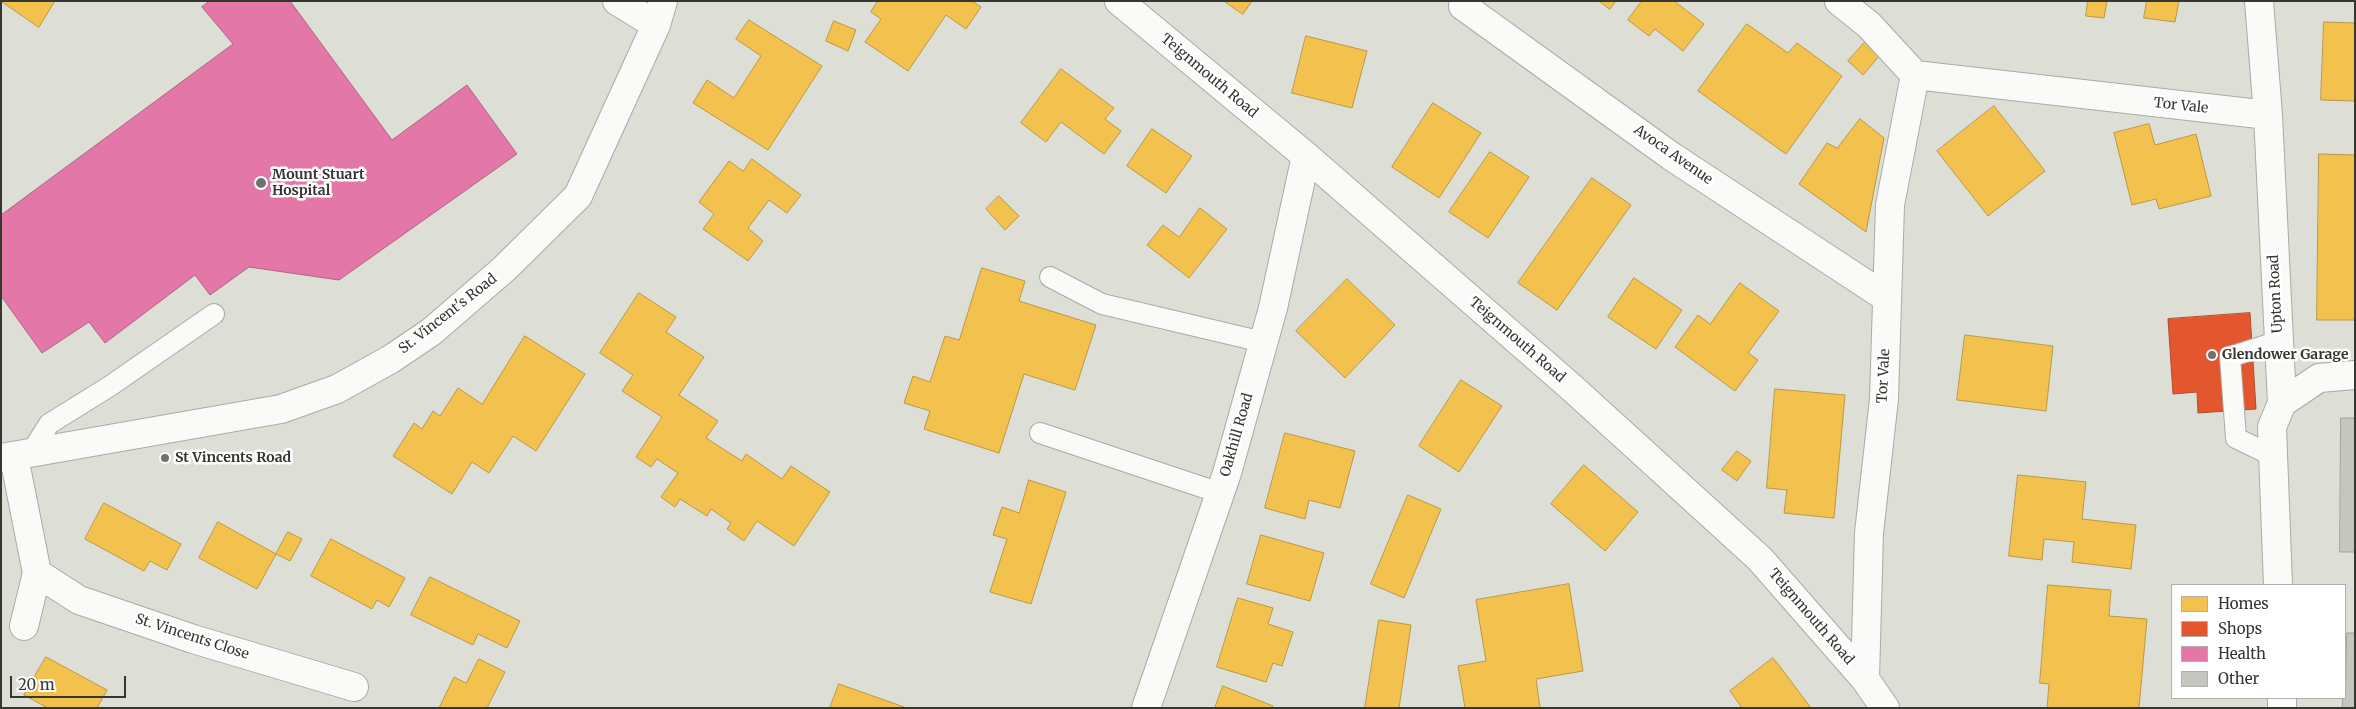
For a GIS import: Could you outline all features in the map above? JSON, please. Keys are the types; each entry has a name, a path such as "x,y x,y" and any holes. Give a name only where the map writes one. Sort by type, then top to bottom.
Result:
{"street":[{"path":"617,1 660,13"},
{"name":"Teignmouth Road","path":"1119,1 1306,156 1571,387 1760,559 1865,679 1885,708"},
{"path":"1839,1 1870,25 1915,75"},
{"name":"Upton Road","path":"2258,1 2268,115 2282,403 2272,427 2278,584"},
{"name":"Avoca Avenue","path":"1463,6 1671,156 1887,298"},
{"name":"St. Vincent's Road","path":"15,456 281,409 337,389 392,359 431,332 504,270 578,196 660,13"},
{"name":"Tor Vale","path":"1865,679 1869,533 1884,399 1890,205 1915,75 2268,115"},
{"name":"Oakhill Road","path":"1146,708 1220,493 1263,342 1306,156"},
{"path":"2282,403 2319,378 2355,375"},
{"path":"15,456 37,573 24,626"},
{"name":"St. Vincents Close","path":"37,573 79,600 193,639 354,687"}],"lane":[{"path":"1050,277 1102,304 1263,342"},
{"path":"15,456 49,424 110,386 214,314"},
{"path":"2273,456 2236,438 2230,357 2278,341"},
{"path":"1040,433 1220,493"}],"building: Homes":[{"path":"1,1 55,1 39,27"},
{"path":"878,1 972,1 981,7 966,29 946,15 908,71 865,42 881,19 871,12"},
{"path":"1224,1 1252,1 1243,14"},
{"path":"1599,1 1616,1 1610,9"},
{"path":"1642,1 1674,1 1704,24 1683,51 1655,29 1649,36 1628,20"},
{"path":"2088,1 2107,1 2104,18 2086,16"},
{"path":"2147,1 2179,1 2175,22 2144,18"},
{"path":"749,20 822,66 768,150 693,103 707,80 734,98 761,56 736,39"},
{"path":"834,21 856,30 848,51 826,41"},
{"path":"2324,22 2355,23 2355,101 2321,100"},
{"path":"1747,24 1788,53 1797,43 1842,76 1786,154 1698,91"},
{"path":"1306,36 1367,51 1352,108 1292,93"},
{"path":"1866,41 1881,54 1863,75 1848,61"},
{"path":"1061,69 1114,108 1105,119 1121,131 1104,154 1061,122 1046,142 1021,123"},
{"path":"1433,103 1481,133 1439,198 1392,167"},
{"path":"1994,106 2045,171 1988,216 1937,151"},
{"path":"1860,119 1884,138 1866,232 1799,184 1827,143 1837,148"},
{"path":"2149,124 2155,145 2196,134 2211,196 2159,209 2156,199 2132,205 2114,133"},
{"path":"1152,129 1192,156 1166,193 1127,166"},
{"path":"1490,152 1529,177 1488,238 1449,212"},
{"path":"2319,154 2355,155 2355,320 2317,320"},
{"path":"752,159 801,195 787,213 769,200 748,228 763,241 748,261 703,229 714,214 699,202 729,161 743,171"},
{"path":"1592,178 1631,205 1557,310 1518,283"},
{"path":"999,196 1019,216 1005,230 986,209"},
{"path":"1200,208 1227,229 1189,278 1147,245 1163,225 1179,237"},
{"path":"982,268 1025,281 1019,301 1096,325 1075,390 1024,374 999,453 924,429 930,411 904,403 913,376 930,382 945,336 959,340"},
{"path":"1634,278 1682,310 1656,349 1608,317"},
{"path":"1347,279 1395,325 1345,378 1296,331"},
{"path":"1740,283 1779,311 1748,353 1758,360 1735,391 1675,347 1698,315 1710,324"},
{"path":"639,293 676,317 666,332 704,357 679,395 718,421 706,438 742,461 746,454 782,479 791,466 830,492 794,546 757,521 744,541 727,529 731,523 711,509 707,516 680,499 675,507 661,497 678,473 657,459 651,467 636,457 662,417 622,391 633,375 600,353"},
{"path":"1965,335 2053,346 2046,411 1957,400"},
{"path":"525,336 585,374 536,451 513,436 489,473 472,462 452,494 393,456 414,423 422,429 433,411 440,416 458,388 482,404"},
{"path":"1461,380 1502,406 1459,472 1419,446"},
{"path":"1775,389 1845,395 1834,518 1784,513 1787,490 1767,488"},
{"path":"1285,433 1355,451 1340,508 1309,500 1305,519 1265,508"},
{"path":"1737,451 1751,461 1737,481 1722,470"},
{"path":"1584,465 1638,512 1605,551 1551,504"},
{"path":"2018,475 2086,482 2082,519 2136,525 2131,569 2072,562 2074,542 2044,539 2042,560 2009,556"},
{"path":"1029,480 1066,492 1031,604 990,592 1007,539 993,535 1002,507 1019,513"},
{"path":"1408,495 1441,509 1404,598 1371,584"},
{"path":"104,503 181,544 167,570 150,561 144,571 85,539"},
{"path":"218,522 276,554 257,589 199,558"},
{"path":"288,532 302,539 290,561 276,554"},
{"path":"1261,535 1324,553 1310,601 1247,584"},
{"path":"331,539 405,578 389,607 377,600 372,609 311,576"},
{"path":"430,577 520,621 507,648 478,634 473,645 411,615"},
{"path":"1569,584 1583,671 1536,679 1540,708 1465,708 1458,666 1486,661 1476,600"},
{"path":"2048,585 2111,590 2109,616 2147,619 2139,708 2047,708 2049,684 2040,683"},
{"path":"1238,598 1273,608 1268,624 1293,632 1282,666 1273,663 1266,682 1217,667"},
{"path":"1379,620 1411,625 1399,708 1365,708"},
{"path":"46,657 107,690 97,708 48,708 24,695"},
{"path":"1773,658 1811,708 1742,708 1730,691"},
{"path":"479,659 505,672 487,708 439,708 454,677 466,683"},
{"path":"839,684 907,708 830,708"},
{"path":"1223,686 1273,706 1272,708 1215,708"}],"building: Shops":[{"name":"Glendower Garage","path":"2250,313 2256,409 2198,413 2197,392 2173,394 2168,319"}],"building: Health":[{"path":"210,1 290,1 392,140 467,85 517,154 339,280 249,267 210,295 195,275 105,343 89,322 42,353 1,296 1,215 233,44 202,7"}],"building: Other":[{"path":"2341,418 2355,418 2355,552 2340,552"},
{"path":"2347,633 2355,633 2355,708 2342,708 2343,699 2346,699"}],"place":[{"name":"Mount Stuart Hospital","path":"261,183"},
{"name":"Glendower Garage","path":"2212,355"},
{"name":"St Vincents Road","path":"165,458"}]}
